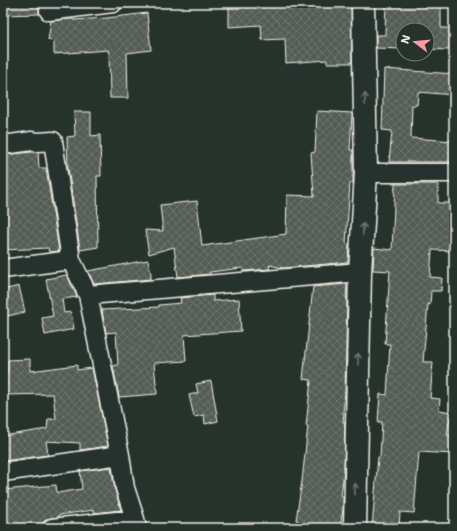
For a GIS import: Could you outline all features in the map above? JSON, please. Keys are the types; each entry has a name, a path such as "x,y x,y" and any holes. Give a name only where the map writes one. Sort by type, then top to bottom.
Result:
{"street":[{"path":"49,11 113,3"},
{"path":"355,528 360,272 366,173 363,3"},
{"path":"3,145 32,141 53,141 71,260 88,295 120,455 124,488 136,524 52,528"},
{"path":"366,173 454,173"},
{"path":"3,269 71,260"},
{"path":"88,295 360,272"},
{"path":"3,472 120,455"}],"building":[{"path":"3,3 41,4 39,7 39,14 3,15"},
{"path":"229,3 351,3 352,63 327,63 327,60 286,63 285,39 262,40 261,25 229,27"},
{"path":"386,3 441,5 441,28 450,28 449,50 435,49 435,22 395,22 395,49 376,48 376,35 385,35"},
{"path":"147,13 151,50 127,53 128,98 110,98 108,50 54,54 54,41 48,40 51,21 107,18"},
{"path":"384,69 454,74 454,95 418,92 417,105 412,105 411,138 454,141 454,162 389,162 392,131 382,130"},
{"path":"317,111 352,113 350,150 353,150 353,183 350,183 346,243 349,244 348,262 283,268 269,265 270,269 243,271 242,268 210,272 210,274 178,277 174,247 149,254 145,230 163,231 160,205 197,201 202,246 286,234 287,195 314,196 311,153 315,152"},
{"path":"74,112 91,112 91,136 100,135 101,176 97,176 98,247 80,250 68,167 67,137 75,136"},
{"path":"38,152 39,168 46,168 59,251 49,252 48,248 3,250 3,155"},
{"path":"395,184 438,184 438,203 454,203 454,251 432,250 430,277 442,278 441,291 431,291 430,305 428,304 423,362 433,362 430,398 440,399 439,410 451,412 447,435 454,436 454,454 419,452 414,513 400,512 399,528 372,528 378,457 380,457 382,422 378,422 380,394 387,395 390,344 385,344 390,271 373,270 374,248 392,250"},
{"path":"148,260 151,279 94,284 88,271"},
{"path":"67,275 77,297 62,299 64,313 71,312 74,329 45,335 42,318 53,316 46,279"},
{"path":"347,284 345,391 343,413 343,422 345,422 344,470 341,496 343,496 343,509 340,528 298,528 298,521 296,520 308,426 306,426 311,380 303,379 313,287"},
{"path":"19,286 25,312 3,317 3,290"},
{"path":"213,295 213,301 239,299 241,331 184,335 186,361 154,363 157,394 119,397 113,366 118,365 116,332 106,333 102,310 159,307 159,305 181,303 180,298"},
{"path":"30,359 30,371 77,365 77,370 92,368 108,446 80,450 80,443 46,441 48,455 3,461 3,436 47,429 48,419 56,419 53,394 3,395 3,373 8,372 8,360"},
{"path":"211,381 218,421 205,424 204,415 194,417 189,395 198,393 196,384"},
{"path":"111,467 115,490 121,510 94,513 94,510 59,515 59,517 46,519 42,524 13,527 3,525 3,490 56,485 57,493 82,489 80,471"}]}
